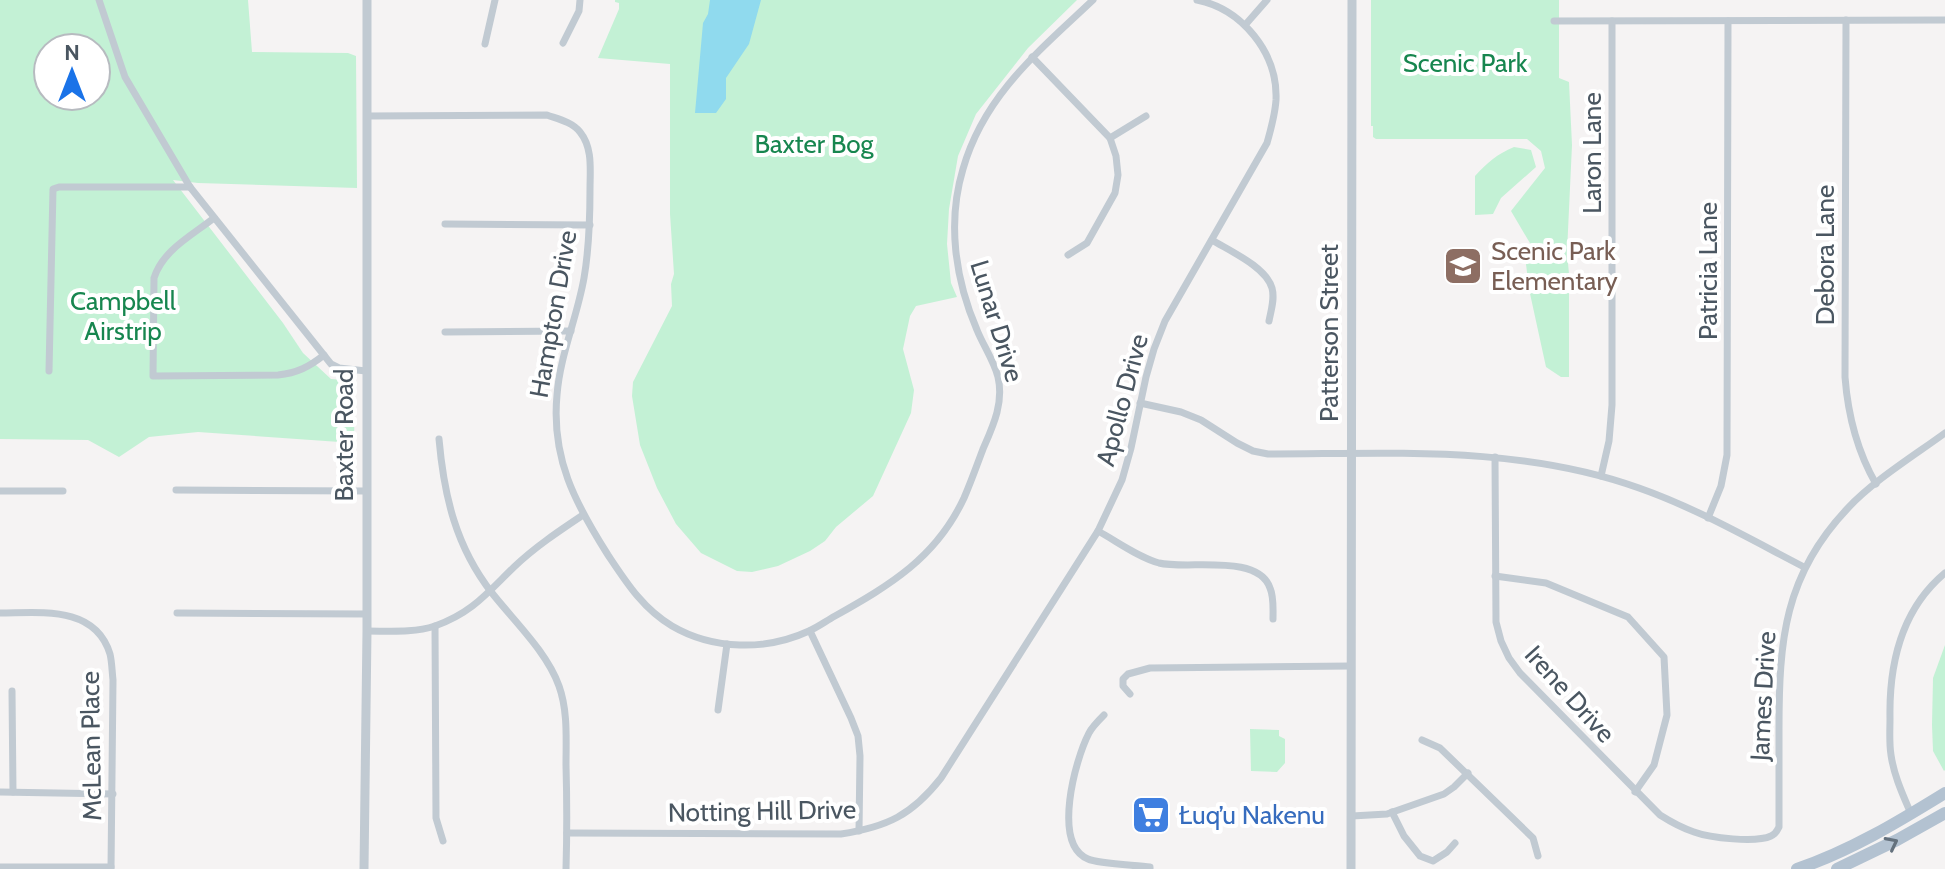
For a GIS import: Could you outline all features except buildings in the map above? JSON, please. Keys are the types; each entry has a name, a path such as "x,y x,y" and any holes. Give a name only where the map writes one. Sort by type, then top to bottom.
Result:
{"main road":[{"path":"1797,869 1821,865 1945,793"},
{"path":"1837,869 1945,813"}],"street":[{"path":"99,0 125,77 190,187 331,364 366,371"},
{"name":"Baxter Road","path":"364,869 367,0"},
{"path":"485,44 495,0"},
{"name":"Lunar Drive","path":"727,644 780,642 810,631 890,584 928,553 947,528 964,498 996,417 999,398 998,377 968,308 960,280 954,228 956,198 963,168 988,110 1008,83 1093,0"},
{"path":"1197,0 1246,24 1267,0"},
{"name":"Patterson Street","path":"1351,869 1352,0"},
{"path":"563,43 579,11 578,1"},
{"name":"Debora Lane","path":"1846,20 1845,377 1848,408 1856,439 1876,484"},
{"path":"1554,21 1945,20"},
{"name":"Laron Lane","path":"1601,476 1609,441 1612,405 1612,21"},
{"name":"Patricia Lane","path":"1708,518 1721,486 1727,455 1728,21"},
{"name":"Apollo Drive","path":"941,778 1098,531 1122,480 1154,349 1165,321 1267,143 1276,99 1274,80 1259,42 1246,24"},
{"path":"1032,57 1110,138 1116,156 1118,175 1115,193 1087,243 1068,255"},
{"name":"Hampton Drive","path":"367,116 547,115 574,126 582,134 590,158 590,225 584,279 560,369 556,397 560,452 583,515 625,582 645,606 673,626 704,639 727,644"},
{"path":"1110,138 1146,116"},
{"path":"49,371 53,189 190,187"},
{"path":"214,218 164,257 158,266 154,278 153,376 278,375 308,368 324,355"},
{"path":"445,224 590,225"},
{"path":"1212,240 1255,266 1267,278 1273,301 1269,321"},
{"path":"445,332 571,331"},
{"path":"1140,403 1181,412 1201,420 1253,451 1268,454 1495,457 1601,476 1708,518 1804,567"},
{"name":"James Drive","path":"1775,834 1779,827 1780,654 1789,604 1804,567 1850,505 1945,433"},
{"path":"439,439 442,475 461,542 473,567 491,592 551,666 565,706 566,869"},
{"name":"Irene Drive","path":"1495,457 1496,622 1509,658 1533,688 1660,815 1697,834 1721,838 1769,838 1775,834"},
{"path":"176,490 366,491"},
{"path":"0,491 63,491"},
{"path":"367,631 412,631 435,626 470,609 536,548 583,515"},
{"path":"1098,531 1157,562 1245,568 1265,579 1270,588 1273,619"},
{"path":"1911,814 1890,753 1891,679 1904,626 1934,582 1945,573"},
{"path":"1495,576 1546,583 1628,617 1664,657 1667,715 1654,765 1635,792"},
{"name":"McLean Place","path":"0,613 60,613 75,617 102,637 110,655 113,680 111,868"},
{"path":"177,613 367,614"},
{"path":"435,626 436,818 443,841"},
{"path":"810,631 858,736 859,831"},
{"path":"718,710 727,644"},
{"path":"1130,694 1123,686 1123,679 1137,670 1150,668 1351,666"},
{"path":"12,691 13,792"},
{"path":"1104,715 1089,732 1072,780 1069,821 1073,847 1088,859 1150,869"},
{"path":"1422,740 1440,748 1468,773 1533,838 1538,856"},
{"path":"1352,816 1392,812 1444,794 1468,773"},
{"name":"Notting Hill Drive","path":"567,833 841,834 886,824 927,796 941,778"},
{"path":"0,792 113,794"},
{"path":"1392,812 1404,836 1420,856 1433,861 1455,843"},
{"path":"0,867 111,868"}],"green space":[{"name":"Campbell Airstrip","path":"0,0 248,0 252,52 348,53 356,56 357,188 173,180 303,353 331,379 355,381 354,443 198,432 149,437 119,457 88,440 0,439"},
{"name":"Baxter Bog","path":"615,0 1077,0 1028,48 976,114 958,156 947,244 951,283 957,297 916,306 910,316 903,349 914,390 911,413 873,496 836,527 825,541 778,566 752,572 737,571 701,553 676,524 640,445 632,396 633,382 672,306 670,64 598,58 619,9 619,3"},
{"name":"Scenic Park","path":"1371,0 1559,0 1559,78 1569,82 1572,145 1567,252 1569,377 1561,377 1546,367 1526,264 1537,255 1511,211 1545,168 1541,151 1527,139 1373,137"},
{"path":"1514,147 1531,150 1536,167 1501,198 1493,214 1475,215 1475,176 1493,159"},
{"path":"1945,645 1944,771 1933,751 1932,725 1933,678"},
{"path":"1250,729 1279,730 1279,736 1285,739 1285,763 1277,772 1251,771"}],"water":[{"name":"Baxter Bog","path":"710,0 761,0 749,44 726,78 726,99 716,113 695,113 703,23"}],"place":[{"name":"Scenic Park Elementary","path":"1463,266"},
{"name":"Łuq’u Nakenu","path":"1151,815"}]}
